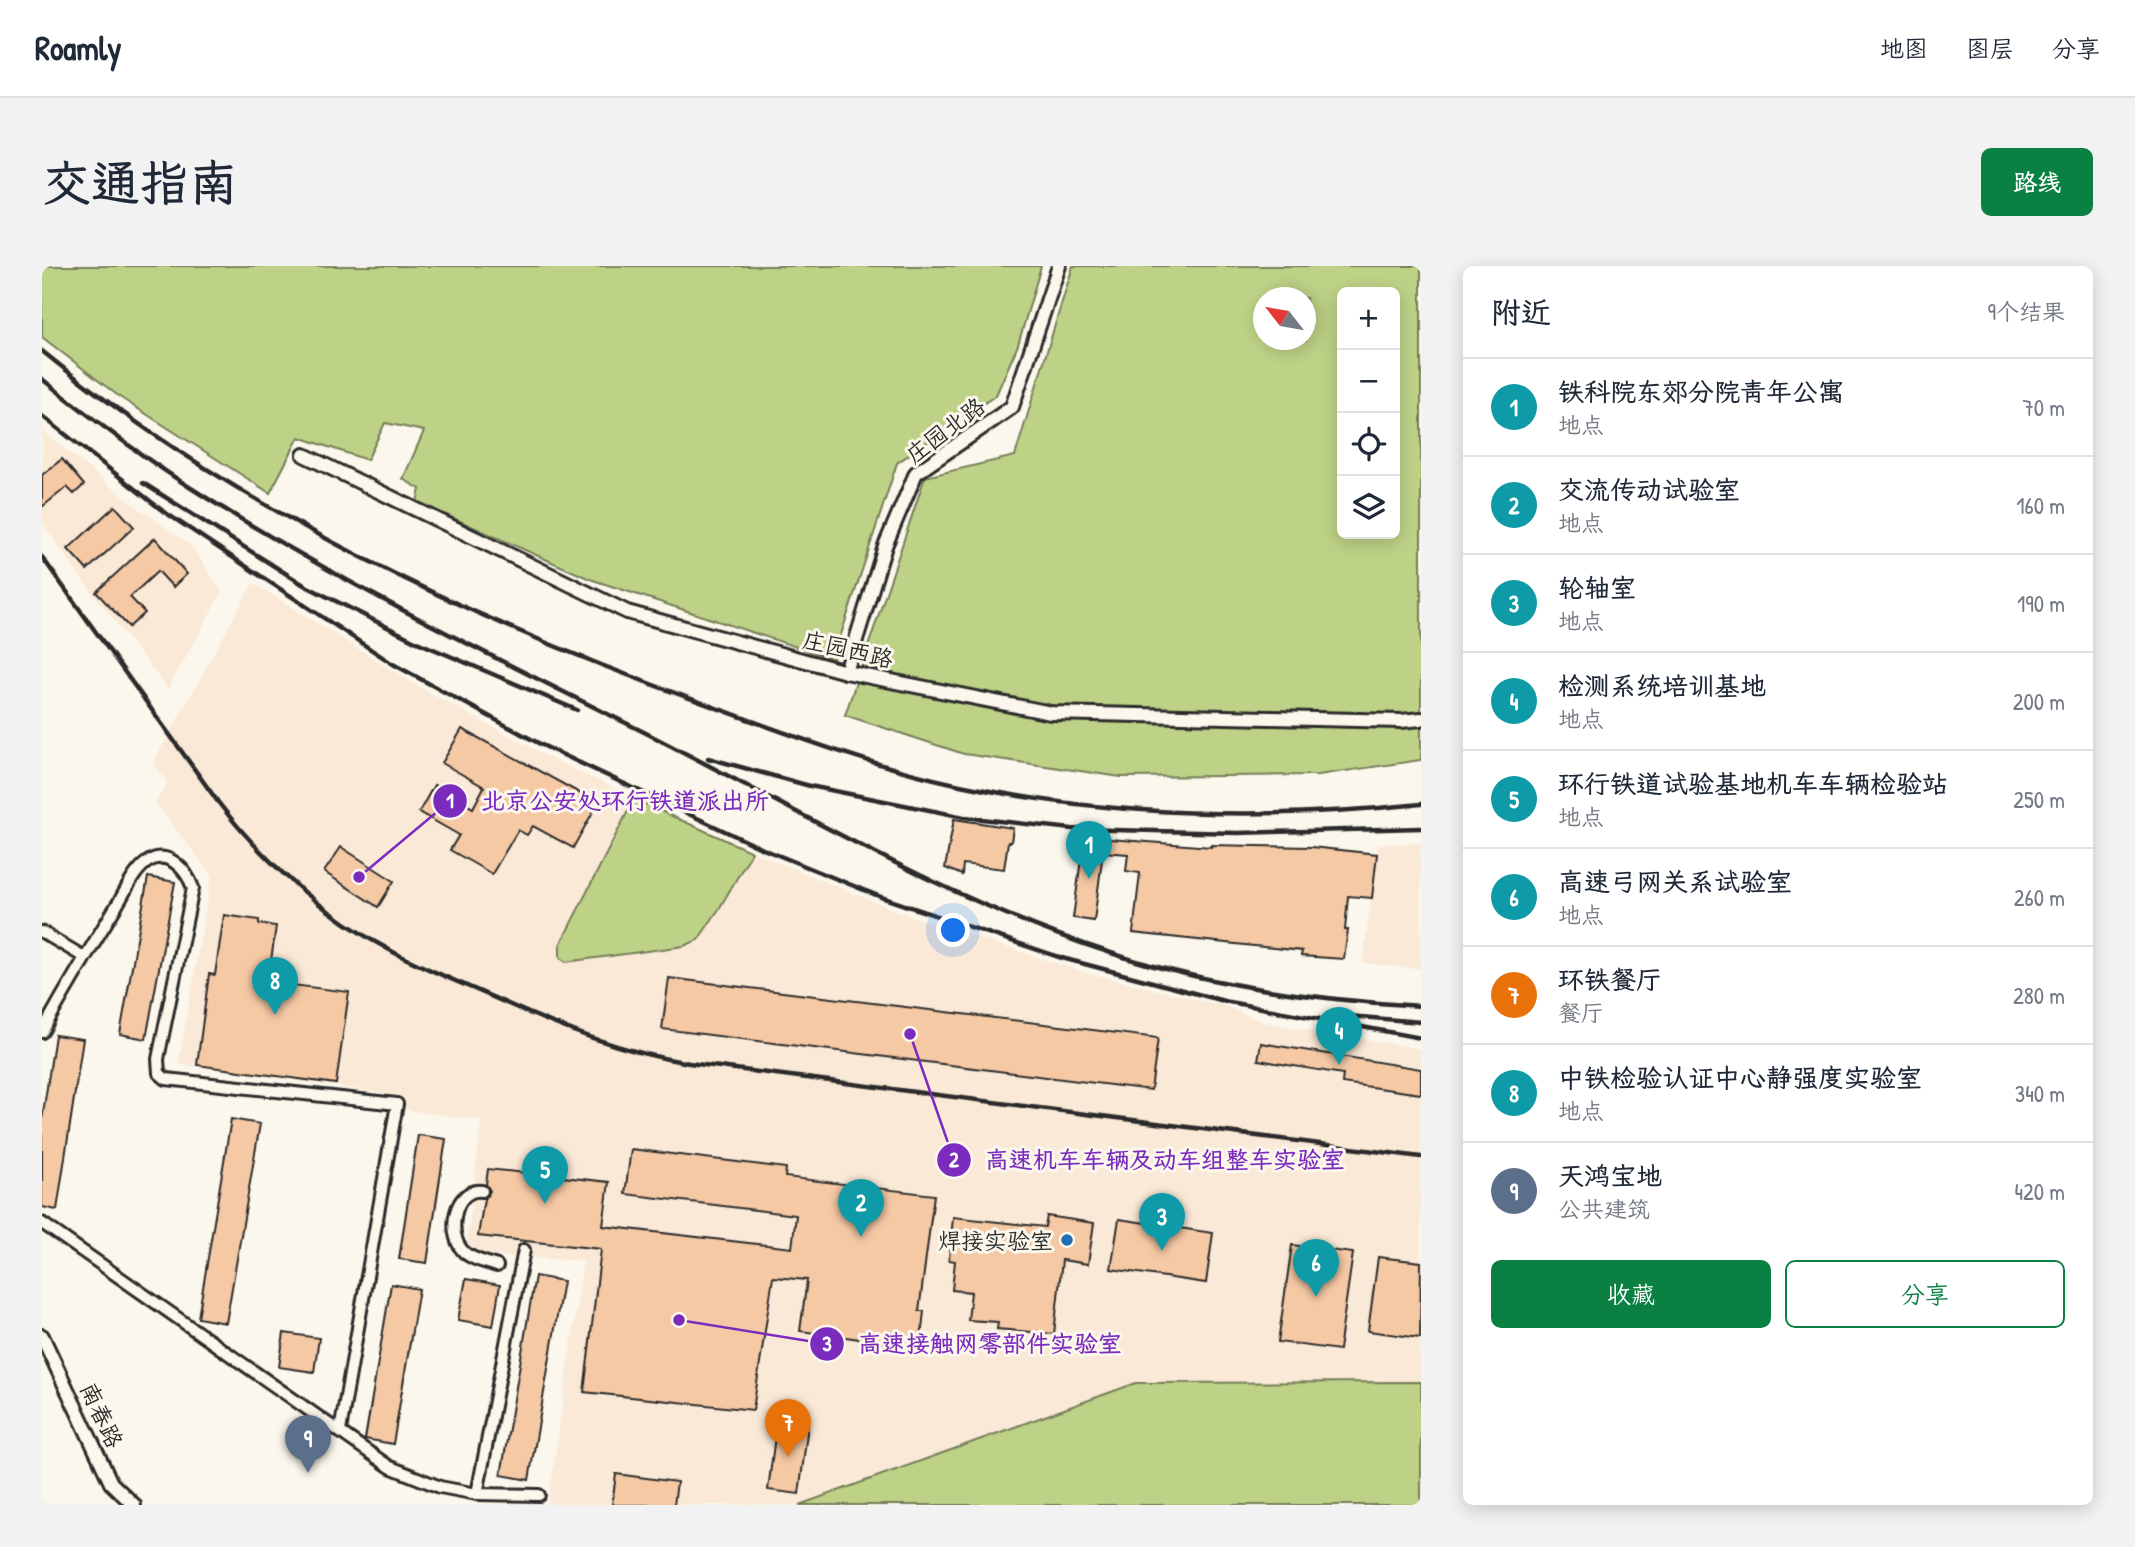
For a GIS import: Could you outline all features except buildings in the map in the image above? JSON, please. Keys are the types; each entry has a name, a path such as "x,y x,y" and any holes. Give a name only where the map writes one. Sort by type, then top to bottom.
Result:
{"street":[{"name":"庄园北路","path":"846,672 885,546 916,473 1012,407 1059,266"},
{"name":"庄园西路","path":"303,455 627,612 846,672 1051,713 1401,721 1421,719"},
{"path":"42,1032 84,957 138,872 150,860 164,858 177,864 188,874 193,888 159,1059 159,1073 166,1079 397,1104 340,1431"},
{"path":"42,932 84,957"},
{"path":"482,1191 473,1190 465,1194 458,1205 454,1229 462,1250 473,1258 497,1266"},
{"path":"42,1223 390,1467 440,1487 477,1494 539,1495"},
{"path":"477,1494 524,1250"},
{"name":"南春路","path":"42,1336 111,1483 134,1505"}],"shaded area":[{"path":"42,431 141,510 192,546 222,592 168,689 89,589 42,523"},
{"path":"253,583 414,684 548,757 752,852 907,915 1086,973 1225,1006 1265,1023 1421,1049 1421,1382 1136,1383 799,1505 548,1505 583,1261 466,1254 481,1121 400,1109 401,1096 178,1064 212,875 155,803 168,782 153,763"},
{"path":"1421,843 1421,969 1363,963 1378,844"}],"green space":[{"path":"42,266 1041,266 1018,345 996,395 897,463 833,659 590,579 417,502 420,489 403,479 424,431 385,423 367,460 299,437 270,493 121,398 42,337"},
{"path":"1073,266 1421,266 1421,760 1318,775 1121,777 964,754 845,715 925,477 1015,456"},
{"path":"634,799 752,852 698,940 684,946 566,962 560,957 560,945"},
{"path":"1421,1382 1421,1505 799,1505 1136,1383"}],"railway":[{"path":"42,351 118,409 196,462 278,512 361,557 533,637 622,673 834,750 928,778 1016,796 1073,804 1248,813 1421,804"},
{"path":"42,379 172,475 300,554 468,644 870,850 989,907 1148,965 1225,983 1343,1000 1421,1006"},
{"path":"42,416 163,511 393,664 542,745 763,849 881,897 1062,958 1224,1001 1421,1038"},
{"path":"143,483 304,585 417,642 577,710"},
{"path":"42,557 218,802 276,867 321,905 370,939 420,965 520,1009 615,1045 689,1063 1421,1157"},
{"path":"708,758 810,786 964,817 1072,829 1238,833 1421,828"},
{"path":"1348,1016 1421,1022"}],"place":[{"name":"北京公安处环行铁道派出所","path":"359,877"},
{"name":"铁科院东郊分院青年公寓","path":"1089,879"},
{"name":"中铁检验认证中心静强度实验室","path":"275,1015"},
{"name":"高速机车车辆及动车组整车实验室","path":"910,1034"},
{"name":"检测系统培训基地","path":"1339,1065"},
{"name":"环行铁道试验基地机车车辆检验站","path":"545,1204"},
{"name":"交流传动试验室","path":"861,1237"},
{"name":"焊接实验室","path":"1067,1240"},
{"name":"轮轴室","path":"1162,1251"},
{"name":"高速弓网关系试验室","path":"1316,1297"},
{"name":"高速接触网零部件实验室","path":"679,1320"},
{"name":"环铁餐厅","path":"788,1457"},
{"name":"天鸿宝地","path":"308,1473"}]}
